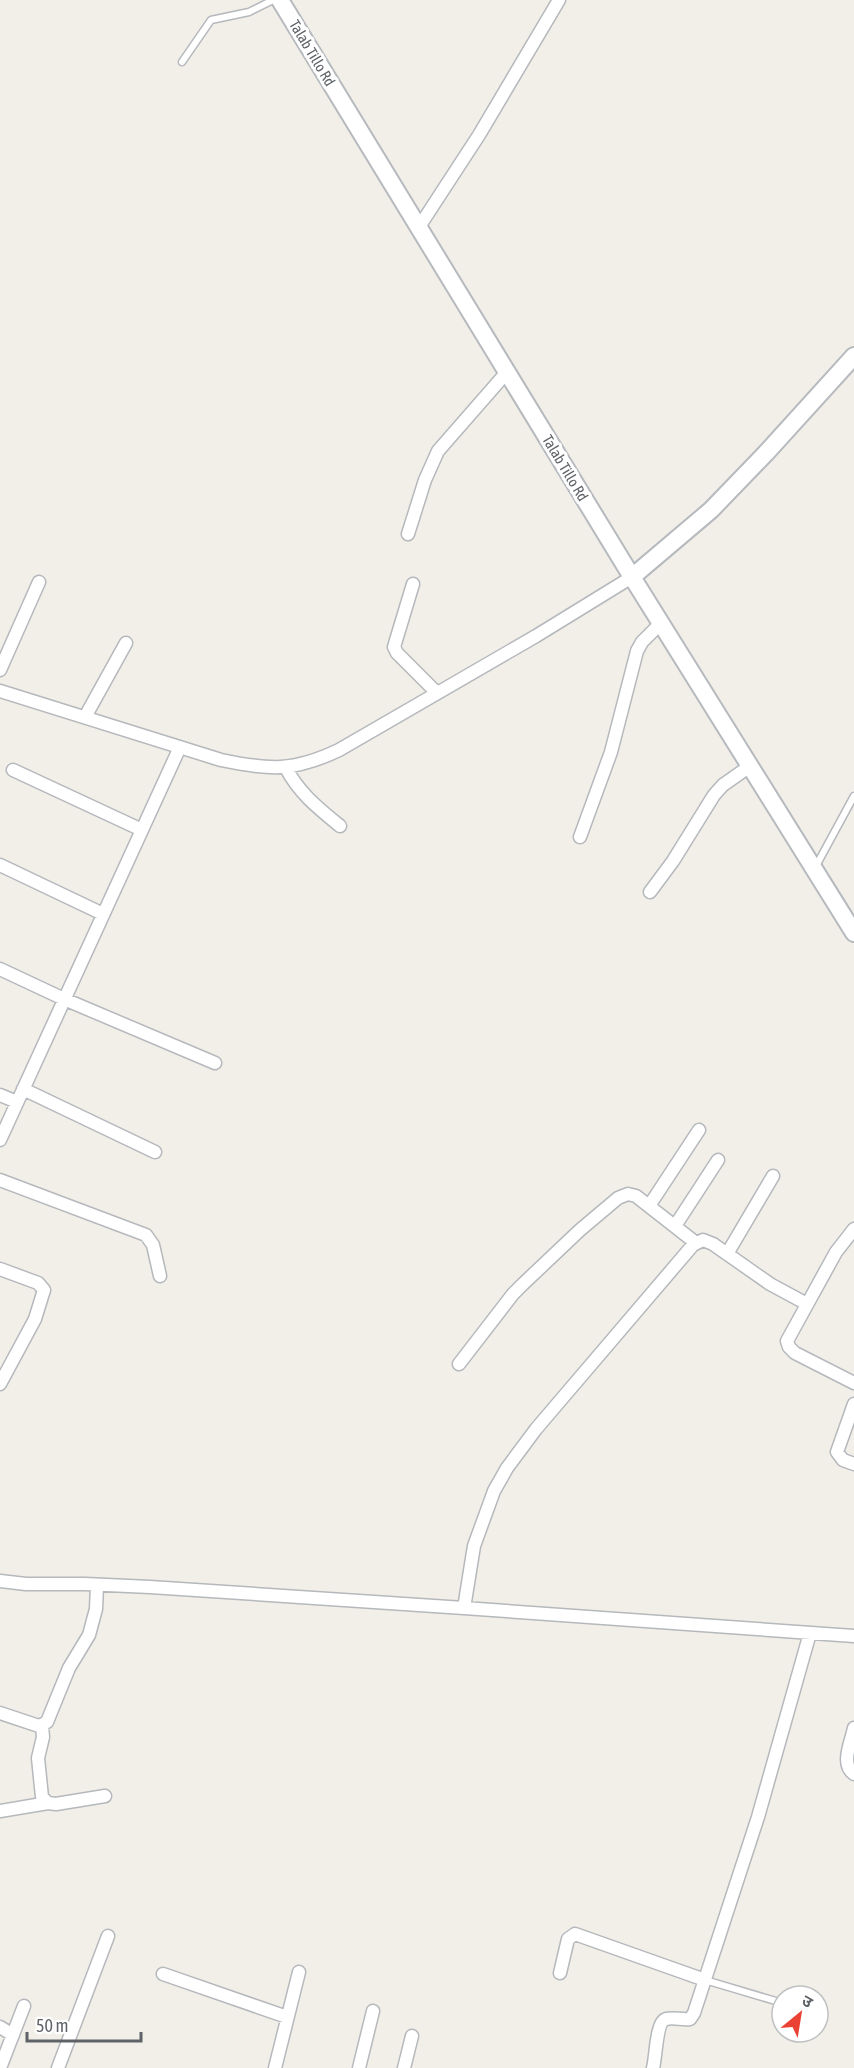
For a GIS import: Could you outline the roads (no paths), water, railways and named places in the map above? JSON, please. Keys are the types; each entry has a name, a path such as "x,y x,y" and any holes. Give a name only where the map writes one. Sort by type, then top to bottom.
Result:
{"main road":[{"name":"Talab Tillo Rd","path":"280,0 632,577 854,933"},
{"path":"632,577 711,510 854,356"}],"street":[{"path":"419,227 479,135 559,0"},
{"path":"408,534 425,480 438,451 507,372"},
{"path":"0,691 221,760 290,775 536,636 632,577"},
{"path":"0,670 39,582"},
{"path":"413,584 394,646 397,653 437,693"},
{"path":"580,837 615,741 637,651 642,642 661,623"},
{"path":"85,717 126,643"},
{"path":"0,1140 180,747"},
{"path":"650,892 673,861 714,795 723,785 750,766"},
{"path":"13,771 142,830"},
{"path":"290,775 308,800 340,826"},
{"path":"0,865 103,914"},
{"path":"0,969 64,999 215,1063"},
{"path":"23,1089 155,1152"},
{"path":"0,1095 17,1102"},
{"path":"649,1206 699,1130"},
{"path":"675,1227 718,1160"},
{"path":"727,1254 773,1176"},
{"path":"0,1180 147,1234 153,1245 160,1276"},
{"path":"459,1364 513,1294 593,1219 618,1198 628,1194 636,1196 696,1242 707,1241 770,1284 807,1304"},
{"path":"853,1233 836,1252 788,1338 789,1347 795,1353 854,1383"},
{"path":"464,1608 474,1546 494,1491 507,1468 559,1402 696,1242"},
{"path":"0,1269 38,1283 44,1290 35,1318 0,1384"},
{"path":"854,1404 837,1452 843,1460 854,1464"},
{"path":"0,1581 464,1608 854,1636"},
{"path":"48,1803 41,1794 38,1765 43,1737 42,1726 49,1718 69,1668 89,1635 96,1609 97,1585"},
{"path":"653,2068 659,2026 667,2019 686,2020 692,2016 705,1980 758,1817 810,1633"},
{"path":"0,1713 42,1726"},
{"path":"854,1728 846,1763 848,1769 854,1774"},
{"path":"0,1811 48,1803 77,1802 105,1796"},
{"path":"560,1973 568,1939 575,1934 705,1980"},
{"path":"57,2068 108,1936"},
{"path":"275,2068 299,1972"},
{"path":"163,1974 287,2017"},
{"path":"0,2068 24,2006"},
{"path":"359,2068 373,2011"},
{"path":"0,2027 13,2035"},
{"path":"404,2068 412,2036"}],"lane":[{"path":"182,62 211,20 249,12 273,0"},
{"path":"814,869 854,796"},
{"path":"705,1980 770,2000"}]}
